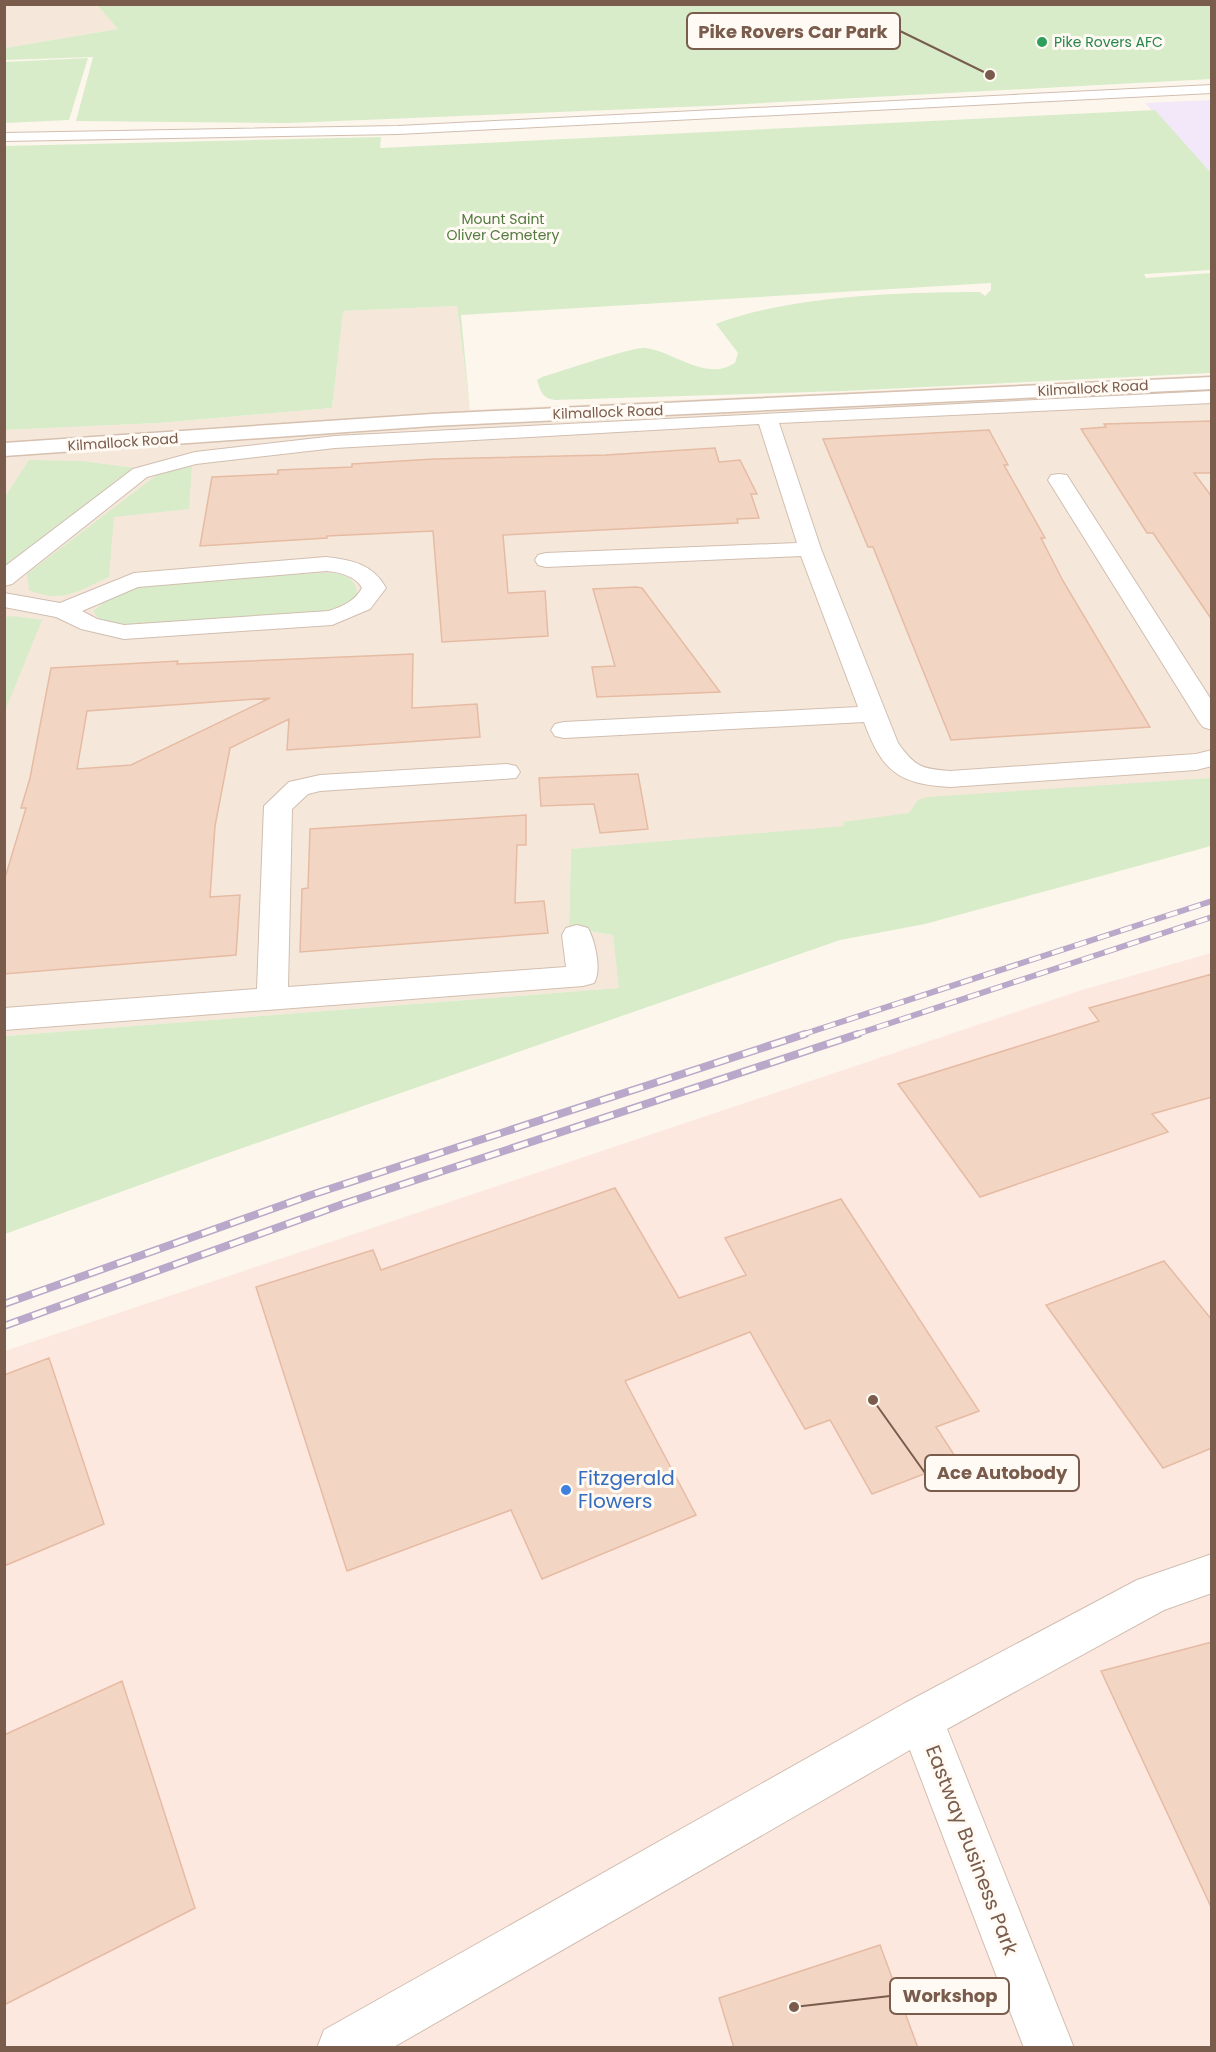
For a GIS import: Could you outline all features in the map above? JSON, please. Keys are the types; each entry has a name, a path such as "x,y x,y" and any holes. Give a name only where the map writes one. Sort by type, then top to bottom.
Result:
{"main road":[{"name":"Kilmallock Road","path":"4,450 369,423 592,419 1039,397 1212,382"}],"street":[{"path":"4,137 399,130 1212,90"},
{"path":"4,579 131,480 154,468 233,452 592,419 766,418 1039,397 1212,397"},
{"path":"766,418 810,549 885,744 902,769 918,777 950,779 1196,762 1212,758"},
{"path":"1059,480 1212,722"},
{"path":"546,560 810,549"},
{"path":"4,600 63,610 89,624 124,632 332,618 357,610 367,602 374,588 368,577 342,566 326,564 134,580 63,610"},
{"path":"564,730 874,714"},
{"path":"272,997 275,836 278,806 286,797 299,788 320,783 507,772"},
{"path":"4,1019 272,997 583,976 577,935"},
{"path":"342,2048 921,1719 1152,1594 1212,1573"},
{"name":"Eastway Business Park","path":"921,1719 1049,2048"}],"shaded area":[{"path":"5,5 97,5 119,29 5,48"},
{"path":"1211,100 1211,173 1145,103"},
{"path":"457,306 470,410 1211,375 1211,809 571,849 569,928 613,935 620,988 5,1036 4,430 159,423 332,408 342,311"},
{"path":"1211,953 1211,2047 5,2048 5,1351 1082,990"}],"green space":[{"path":"97,5 1211,5 1211,79 708,106 289,123 76,121 93,57 5,60 5,48 118,29"},
{"path":"88,58 69,120 5,123 5,62"},
{"name":"Mount Saint Oliver Cemetery","path":"1155,110 1211,173 1211,270 1144,274 1146,278 1211,273 1211,373 844,391 555,400 543,394 537,380 639,348 657,351 702,368 724,368 735,363 738,353 716,324 777,307 846,298 916,293 980,292 985,296 991,290 991,283 461,315 470,410 457,306 343,311 332,408 159,423 5,430 5,146 381,137 380,148"},
{"path":"29,460 81,461 135,468 5,566 5,497"},
{"path":"192,466 189,509 114,517 109,577 79,591 61,596 51,596 29,590 27,574 158,474"},
{"path":"319,573 340,574 350,579 357,589 358,597 336,610 121,626 99,619 93,611 115,594 139,585"},
{"path":"5,617 42,620 5,711"},
{"path":"1211,778 1211,846 925,924 840,940 214,1158 5,1234 5,1036 619,988 613,935 569,928 571,849 845,826 843,822 909,813 918,800 928,797"}],"building":[{"path":"1212,421 1212,473 1194,473 1212,497 1212,620 1153,533 1147,533 1081,429 1106,427 1104,424"},
{"path":"989,430 1008,465 1004,465 1045,538 1041,538 1063,581 1150,727 951,740 873,547 868,547 823,439"},
{"path":"715,448 719,462 740,460 757,494 751,494 759,518 737,519 738,523 503,535 508,593 545,591 548,636 442,642 433,531 327,536 327,538 200,546 212,477 278,474 278,470 352,467 352,464 434,459 606,455"},
{"path":"642,588 720,692 597,697 592,667 615,666 593,589"},
{"path":"413,654 412,708 477,704 480,737 287,750 289,719 230,748 215,826 210,897 240,895 236,955 4,974 4,881 26,808 21,808 30,778 51,668 178,661 177,664","holes":["270,698 131,765 77,769 87,711"]},
{"path":"638,774 648,829 600,833 594,804 541,806 539,778"},
{"path":"526,815 526,845 517,845 515,903 544,901 548,933 300,952 302,889 308,888 310,829"},
{"path":"1212,974 1212,1097 1152,1114 1168,1132 980,1197 898,1084 1099,1021 1089,1008"},
{"path":"615,1188 679,1298 746,1275 725,1238 841,1199 979,1411 936,1427 958,1461 872,1494 830,1420 805,1429 750,1332 625,1381 696,1515 542,1579 511,1510 347,1571 256,1287 373,1250 381,1270"},
{"path":"1164,1261 1212,1320 1212,1448 1163,1468 1046,1305"},
{"path":"49,1358 104,1524 4,1566 4,1375"},
{"path":"1212,1642 1212,1909 1101,1671"},
{"path":"122,1681 195,1908 4,2005 4,1735"},
{"path":"880,1945 918,2048 734,2048 719,1998"}],"railway":[{"path":"801,1035 1212,901"},
{"path":"854,1035 1212,917"},
{"path":"4,1304 311,1195 805,1034"},
{"path":"4,1326 346,1203 858,1034"}],"place":[{"name":"Pike Rovers AFC","path":"1042,42"},
{"name":"Pike Rovers Car Park","path":"990,75"},
{"name":"Ace Autobody","path":"873,1400"},
{"name":"Fitzgerald Flowers","path":"566,1490"},
{"name":"Workshop","path":"794,2007"}]}
